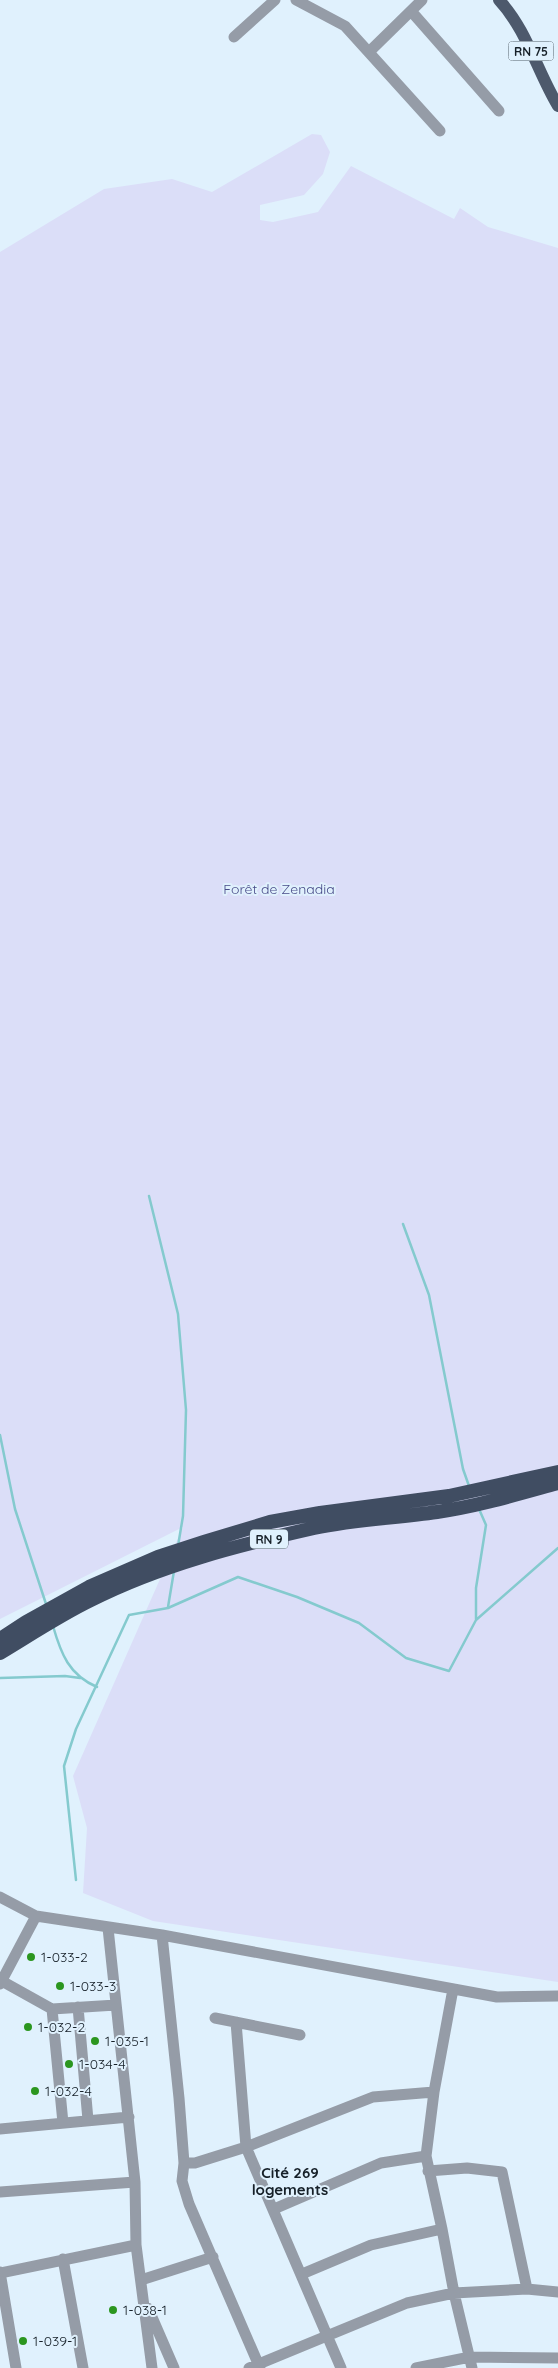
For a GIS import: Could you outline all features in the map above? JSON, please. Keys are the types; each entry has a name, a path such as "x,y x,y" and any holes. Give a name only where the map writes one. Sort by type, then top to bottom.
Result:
{"highway":[{"name":"RN 9","path":"0,1639 26,1622 89,1587 158,1557 270,1522 320,1513 449,1496 558,1472"},
{"name":"RN 9","path":"0,1653 51,1622 115,1588 219,1553 264,1540 347,1522 472,1506 558,1483"}],"main road":[{"name":"RN 75","path":"499,0 518,24 541,75 558,106"}],"street":[{"path":"234,37 275,0"},
{"path":"296,0 344,26 440,131"},
{"path":"369,52 422,0"},
{"path":"410,11 499,111"},
{"path":"0,1897 36,1916 162,1935 497,1997 558,1996"},
{"path":"36,1916 1,1982 52,2008 116,2005"},
{"path":"108,1928 135,2182 136,2245 152,2368"},
{"path":"162,1935 179,2098 184,2163 182,2181 189,2204 213,2257 256,2367 328,2334 407,2303 454,2293 527,2288 558,2292"},
{"path":"452,1989 434,2092 426,2156 454,2293 471,2363"},
{"path":"78,2007 88,2120"},
{"path":"52,2008 63,2123"},
{"path":"215,2018 300,2036"},
{"path":"236,2022 246,2147 341,2368"},
{"path":"184,2163 195,2163 246,2147 373,2097 434,2092"},
{"path":"0,2129 129,2116"},
{"path":"274,2209 381,2163 426,2156"},
{"path":"428,2171 467,2168 502,2172 527,2288"},
{"path":"0,2192 135,2182"},
{"path":"302,2274 371,2245 442,2229"},
{"path":"16,2368 0,2272 136,2245"},
{"path":"141,2280 213,2257"},
{"path":"64,2259 83,2368"},
{"path":"143,2296 174,2368"},
{"path":"416,2368 558,2358"}],"green space":[{"name":"Forêt de Zenadia","path":"312,134 321,135 330,152 323,174 304,195 260,205 260,220 273,222 318,212 351,166 454,219 460,208 488,227 558,248 558,1982 153,1921 83,1893 87,1828 73,1776 183,1527 0,1619 0,252 104,189 172,179 212,192"}],"waterway":[{"path":"149,1196 178,1314 186,1410 183,1516 178,1546"},
{"path":"403,1224 429,1295 463,1469 469,1486"},
{"path":"0,1435 15,1509 46,1604"},
{"path":"476,1619 476,1588 486,1525 479,1509"},
{"path":"76,1880 64,1766 76,1729 129,1615 168,1608 238,1577 297,1597 359,1623 406,1658 449,1671 476,1620 558,1548"},
{"path":"168,1607 174,1571"},
{"path":"53,1626 59,1646 73,1670 87,1682 97,1687"},
{"path":"0,1678 65,1676 80,1678"}],"place":[{"name":"1-033-2","path":"31,1957"},
{"name":"1-033-3","path":"60,1986"},
{"name":"1-032-2","path":"28,2027"},
{"name":"1-035-1","path":"95,2041"},
{"name":"1-034-4","path":"69,2064"},
{"name":"1-032-4","path":"35,2091"},
{"name":"1-038-1","path":"113,2310"},
{"name":"1-039-1","path":"23,2341"}],"district":[{"name":"Cité 269 logements","path":"290,2180"}]}
